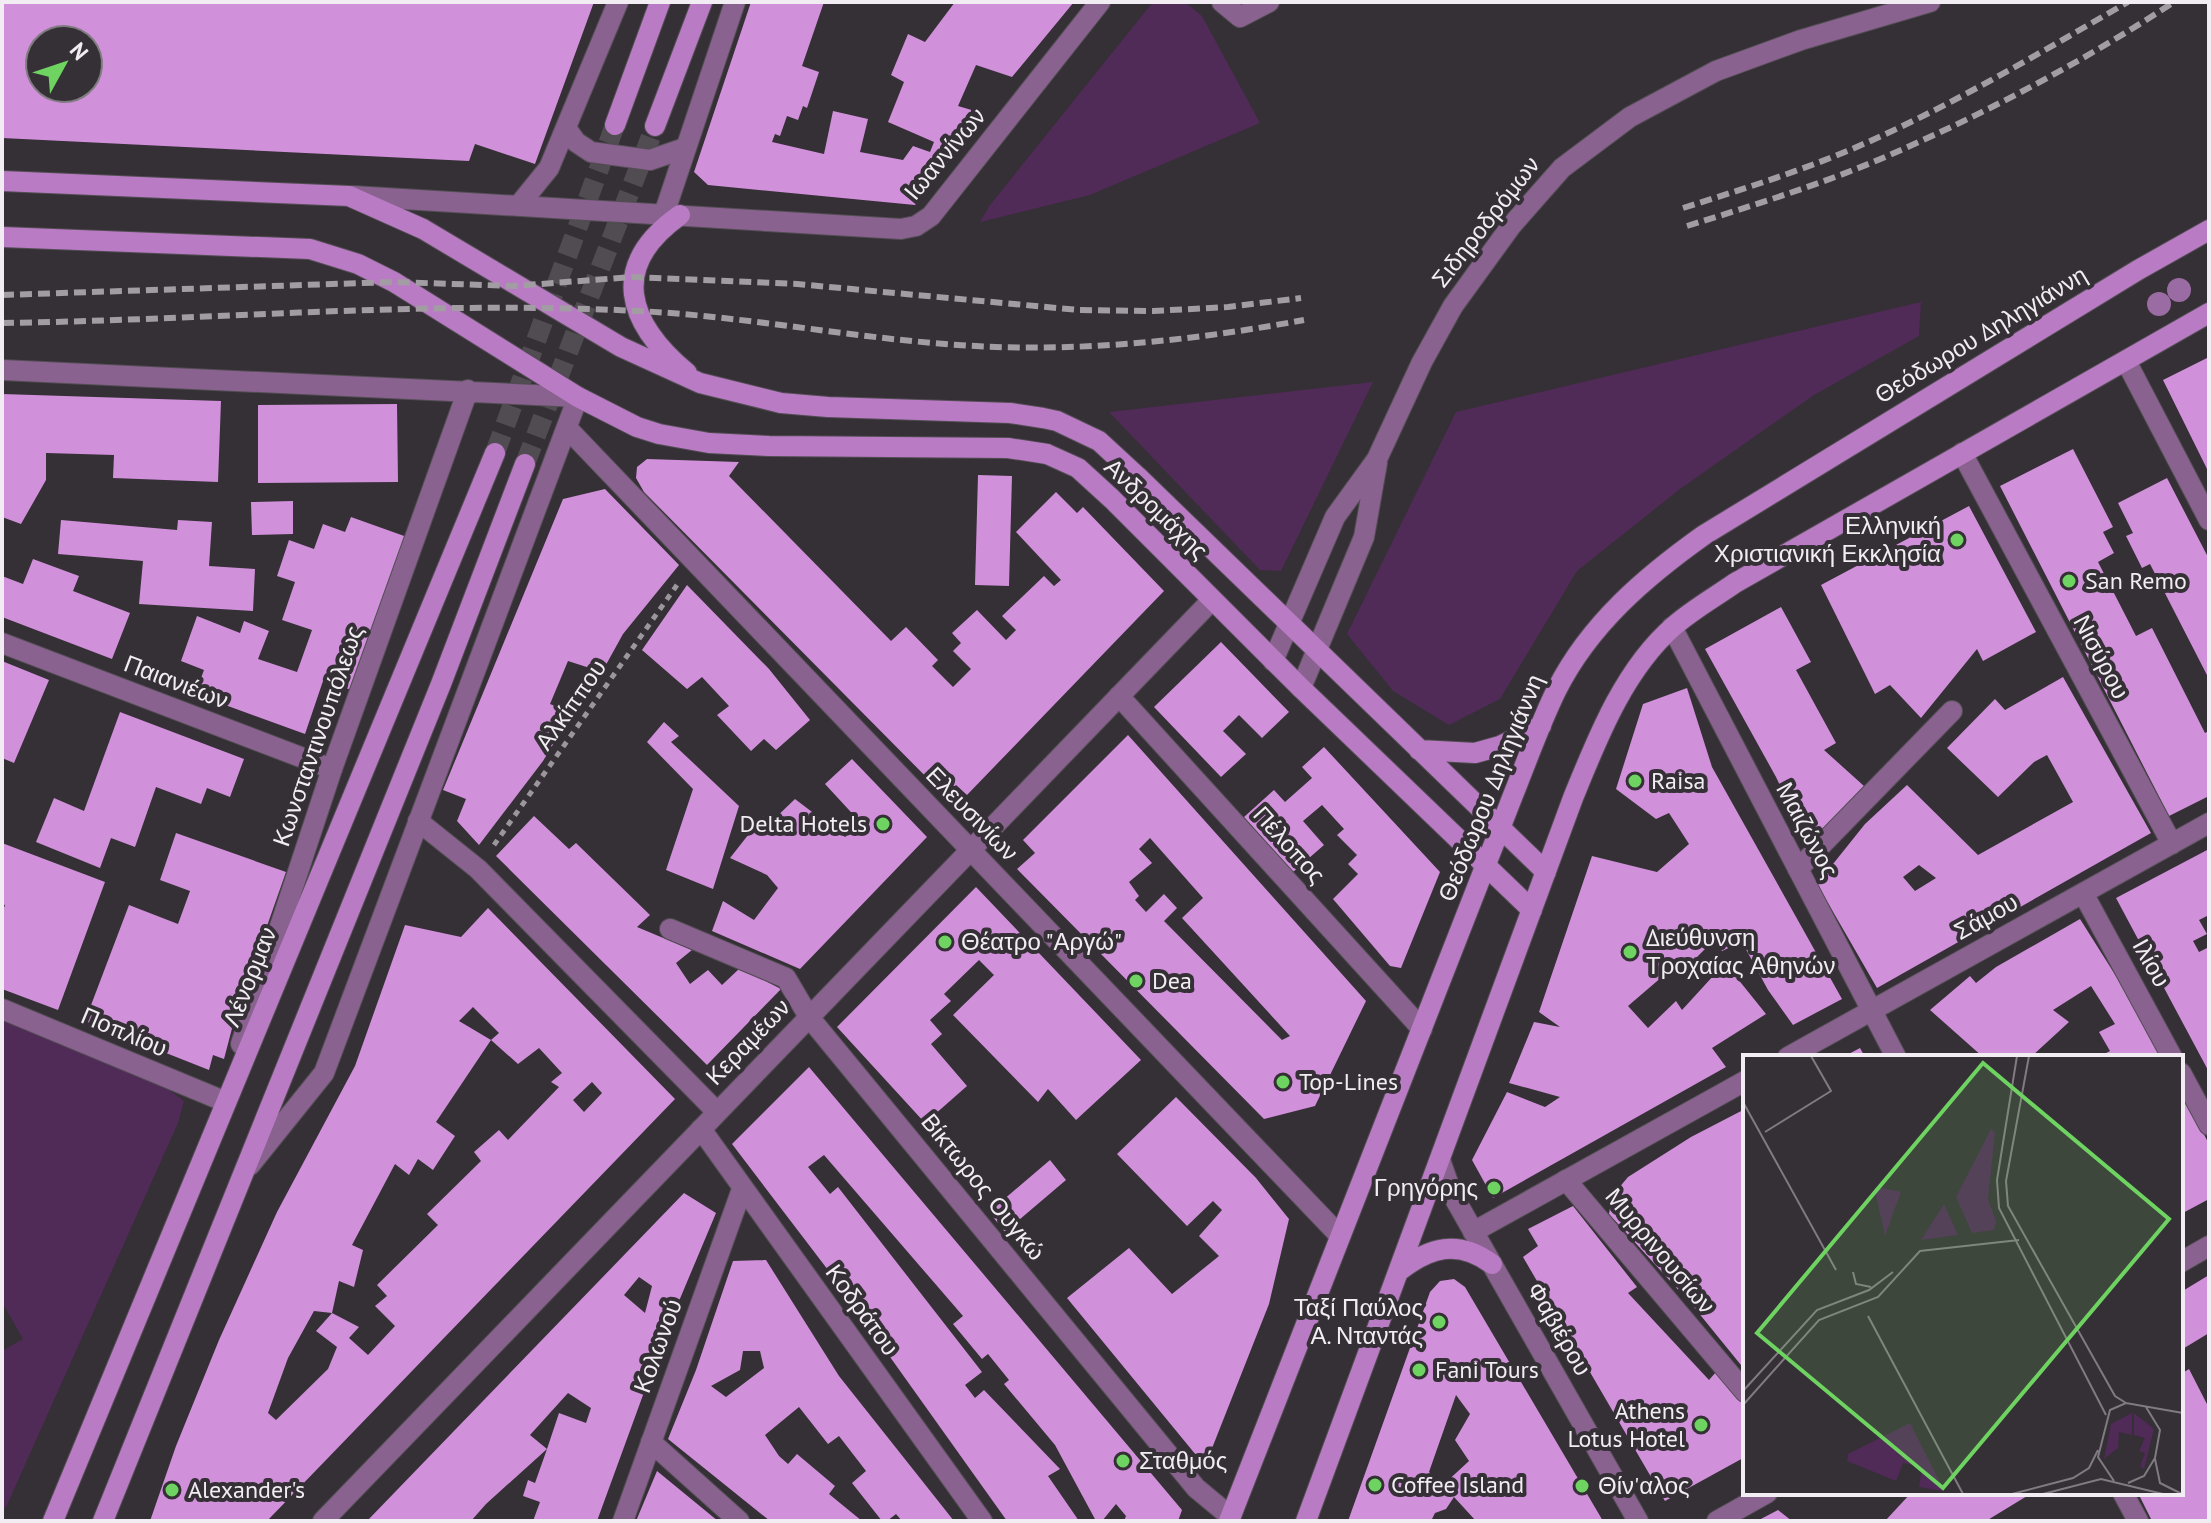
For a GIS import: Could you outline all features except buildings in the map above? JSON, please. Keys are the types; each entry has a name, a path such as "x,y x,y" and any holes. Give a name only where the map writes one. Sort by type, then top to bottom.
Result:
{"main road":[{"path":"615,125 660,2"},
{"path":"655,126 702,2"},
{"path":"2,181 349,196 423,229 621,347 700,383"},
{"path":"672,214 639,259 632,277 634,294 637,311 650,334 673,361 700,383"},
{"name":"Θεόδωρου Δηληγιάννη","path":"1230,1519 1541,726 1557,688 1604,620 1651,573 1704,535 2138,270 2209,230"},
{"path":"2,237 310,249 326,253 358,264 394,282 578,397"},
{"path":"1306,1521 1594,745 1613,707 1649,655 1672,627 1735,583 2209,313"},
{"name":"Ανδρομάχης","path":"700,383 781,403 1010,413 1057,421 1099,441 1546,872"},
{"name":"Ανδρομάχης","path":"578,397 637,427 709,443 1008,448 1047,454 1078,468 1532,910"},
{"name":"Λένορμαν","path":"53,1521 495,453"},
{"path":"103,1521 441,684 525,464"},
{"path":"1419,750 1475,753 1500,746 1541,726"},
{"path":"1399,1271 1430,1251 1440,1250 1467,1251 1492,1264"}],"street":[{"path":"519,205 549,168 618,2"},
{"path":"349,196 672,214 685,148 735,2"},
{"name":"Ιωαννίνων","path":"672,214 901,229 916,226 931,216 1100,2"},
{"path":"1222,2 1240,17 1269,2"},
{"name":"Σιδηροδρόμων","path":"1273,661 1335,517 1377,459 1422,362 1453,306 1523,210 1562,168 1630,117 1716,71 1801,40 1930,2"},
{"path":"566,128 576,142 591,152 650,160 685,148"},
{"path":"2126,361 2209,520"},
{"path":"2,370 578,397 324,1073 242,1174"},
{"name":"Κωνσταντινουπόλεως","path":"226,1102 332,769 468,390"},
{"name":"Ελευσινίων","path":"567,428 1340,1236"},
{"name":"Νισύρου","path":"1962,453 2172,844"},
{"name":"Σιδηροδρόμων","path":"1301,688 1364,537 1377,459"},
{"name":"Κεραμέων","path":"323,1521 1212,600"},
{"name":"Μαιζώνος","path":"1672,627 1895,1055"},
{"name":"Παιανιέων","path":"2,643 332,769"},
{"name":"Πέλοπος","path":"1119,696 1422,1029"},
{"path":"1798,869 1952,711"},
{"path":"418,821 478,869 717,1112"},
{"name":"Σάμου","path":"1792,1055 2209,823"},
{"name":"Ιλίου","path":"2083,893 2171,1055"},
{"name":"Βίκτωρος Ουγκώ","path":"670,929 786,978 809,1017 1196,1488 1230,1519"},
{"name":"Ποπλίου","path":"2,1009 226,1102"},
{"path":"2183,1077 2209,1125"},
{"path":"1473,1232 1743,1082"},
{"name":"Κοδράτου","path":"701,1129 982,1521"},
{"name":"Φαβιέρου","path":"1440,1160 1452,1194 1638,1521"},
{"name":"Μυρρινουσίων","path":"1566,1180 1743,1390"},
{"name":"Κολωνού","path":"623,1521 742,1189"},
{"path":"2183,1261 2209,1246"},
{"path":"651,1442 739,1521"},
{"path":"1717,1521 1763,1495"},
{"path":"2124,1495 2138,1521"}],"path":[{"name":"Αλκίππου","path":"478,869 694,561"}],"shaded area":[{"path":"1153,2 1185,2 1202,16 1260,123 1090,195 980,222 990,205"},
{"path":"1921,302 1919,336 1814,395 1680,489 1577,571 1500,699 1449,725 1393,691 1347,634 1456,412"},
{"path":"1373,382 1281,571 1260,570 1109,412"},
{"path":"2,1017 154,1079 184,1101 178,1123 7,1505 2,1510 2,1351 23,1339 2,1302"}],"tunnel":[{"path":"495,453 615,125"},
{"path":"525,464 655,126"}],"railway":[{"path":"1683,208 1800,169 1902,127 2128,2"},
{"path":"1687,226 1831,178 1916,143 2067,67 2174,2"},
{"path":"2,295 394,282 514,286 632,277 797,284 1079,310 1153,311 1228,307 1301,298"},
{"path":"2,323 400,309 559,308 677,314 945,344 1035,348 1170,340 1304,320"}],"place":[{"name":"Ελληνική Χριστιανική Εκκλησία","path":"1957,540"},
{"name":"San Remo","path":"2069,581"},
{"name":"Raisa","path":"1635,781"},
{"name":"Delta Hotels","path":"883,824"},
{"name":"Θέατρο \"Αργώ\"","path":"945,942"},
{"name":"Διεύθυνση Τροχαίας Αθηνών","path":"1630,952"},
{"name":"Dea","path":"1136,981"},
{"name":"Top-Lines","path":"1283,1082"},
{"name":"Γρηγόρης","path":"1494,1188"},
{"name":"Ταξί Παύλος Α. Νταντάς","path":"1439,1322"},
{"name":"Fani Tours","path":"1419,1370"},
{"name":"Athens Lotus Hotel","path":"1701,1425"},
{"name":"Σταθμός","path":"1123,1461"},
{"name":"Coffee Island","path":"1375,1485"},
{"name":"Θίν'αλος","path":"1582,1486"},
{"name":"Alexander's","path":"172,1490"}]}
